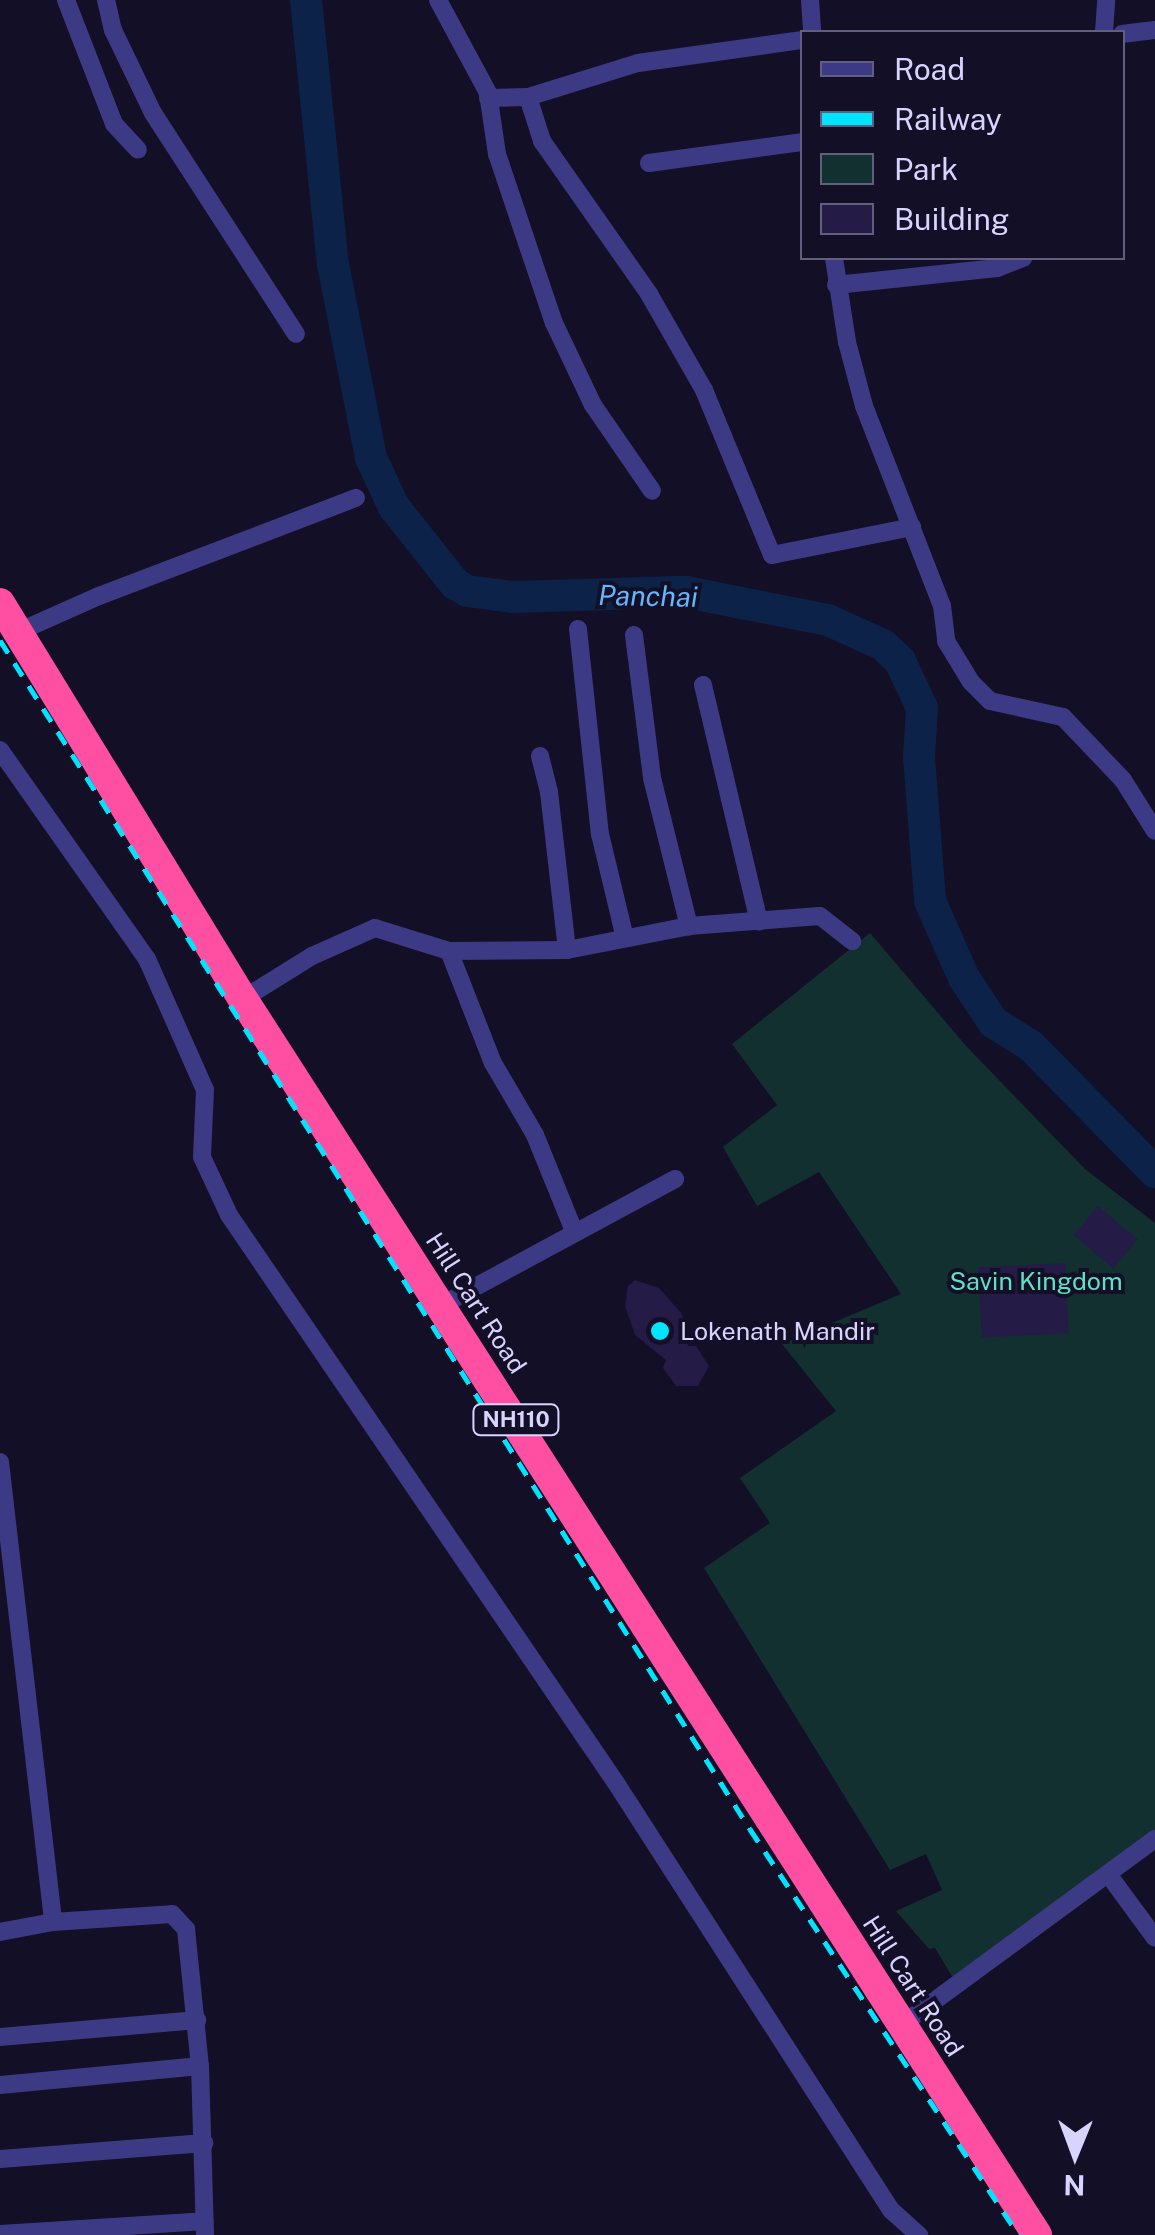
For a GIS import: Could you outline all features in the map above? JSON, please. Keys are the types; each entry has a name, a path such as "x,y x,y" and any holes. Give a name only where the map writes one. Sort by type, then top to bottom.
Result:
{"highway":[{"name":"Hill Cart Road","path":"0,603 243,999 1037,2235"}],"street":[{"path":"66,0 114,124 138,150"},
{"path":"106,0 113,30 153,113 296,334"},
{"path":"438,0 488,98 502,171 554,323 593,405 652,491"},
{"path":"810,0 812,30"},
{"path":"1104,30 1106,0"},
{"path":"1125,34 1155,30"},
{"path":"488,98 528,96 638,63 800,40"},
{"path":"528,96 542,141 649,294 704,390 772,555 912,527"},
{"path":"649,163 800,142"},
{"path":"834,260 836,286 864,406 942,606 946,640 971,682 990,701 1064,717 1123,780 1155,831"},
{"path":"836,286 997,268 1019,260"},
{"path":"18,632 99,596 356,498"},
{"path":"578,630 600,834 625,938"},
{"path":"634,634 652,778 690,926"},
{"path":"704,686 759,921"},
{"path":"0,750 146,959 205,1090 202,1157 229,1215 616,1783 892,2210 919,2235"},
{"path":"540,756 549,792 567,950"},
{"path":"243,999 312,956 376,928 449,951 567,950 690,926 820,916 852,941"},
{"path":"449,951 493,1063 534,1135 574,1231"},
{"path":"442,1305 675,1179"},
{"path":"0,1462 53,1922"},
{"path":"902,2024 1155,1839"},
{"path":"1108,1874 1155,1938"},
{"path":"0,1932 53,1922 172,1914 180,1918 191,1948 197,2020 205,2228 0,2234"},
{"path":"0,2037 197,2020"},
{"path":"0,2085 200,2066"},
{"path":"0,2159 204,2143"}],"green space":[{"name":"Savin Kingdom","path":"870,933 967,1047 1085,1169 1155,1223 1155,1832 953,1978 935,1948 929,1949 896,1911 942,1890 926,1854 890,1870 704,1568 770,1523 740,1478 836,1411 782,1344 901,1294 819,1172 757,1206 723,1147 777,1105 732,1044"}],"building":[{"path":"1098,1206 1138,1239 1113,1269 1074,1235"},
{"path":"1065,1263 1069,1333 982,1337 978,1268"},
{"name":"Lokenath Mandir","path":"635,1280 659,1288 682,1314 688,1346 696,1346 709,1366 698,1386 676,1386 663,1368 666,1360 635,1335 625,1306 628,1286"}],"waterway":[{"name":"Panchai","path":"306,0 333,264 371,458 394,507 455,584 467,591 513,597 686,592 828,620 883,645 900,661 922,708 919,757 930,901 964,978 993,1022 1031,1046 1155,1172"}],"railway":[{"path":"0,640 750,1829 1019,2235"}],"place":[{"name":"Lokenath Mandir","path":"660,1331"}]}
